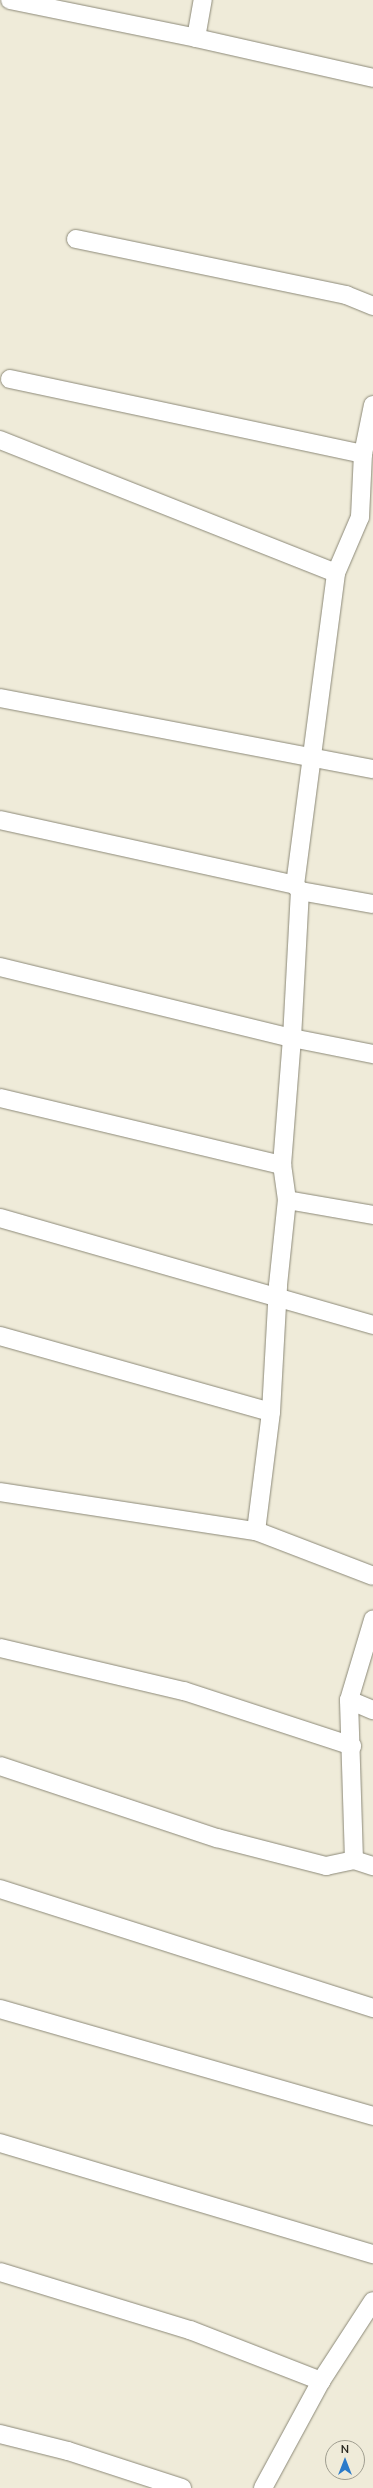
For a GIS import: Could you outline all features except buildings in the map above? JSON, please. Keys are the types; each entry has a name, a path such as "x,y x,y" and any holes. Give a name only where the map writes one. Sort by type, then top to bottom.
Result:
{"street":[{"path":"10,0 196,38 373,78"},
{"path":"196,38 203,0"},
{"path":"76,239 346,295 373,306"},
{"path":"10,379 363,454"},
{"path":"256,1531 271,1412 278,1297 287,1200 282,1166 292,1038 298,888 311,756 336,573 366,518 363,454 373,405"},
{"path":"0,440 336,573"},
{"path":"0,698 311,756 373,770"},
{"path":"0,820 373,904"},
{"path":"0,967 292,1038 373,1054"},
{"path":"0,1098 282,1166"},
{"path":"287,1200 373,1215"},
{"path":"0,1218 373,1325"},
{"path":"0,1336 271,1412"},
{"path":"0,1492 256,1531 373,1576"},
{"path":"354,1860 352,1746 349,1700 373,1620"},
{"path":"0,1648 184,1691 352,1746"},
{"path":"349,1700 373,1710"},
{"path":"0,1766 217,1838 326,1866 354,1860 373,1866"},
{"path":"0,1889 373,2008"},
{"path":"0,2009 373,2116"},
{"path":"0,2143 373,2254"},
{"path":"0,2272 190,2330 321,2381"},
{"path":"263,2488 321,2381 370,2312"},
{"path":"0,2434 68,2451 182,2488"}]}
